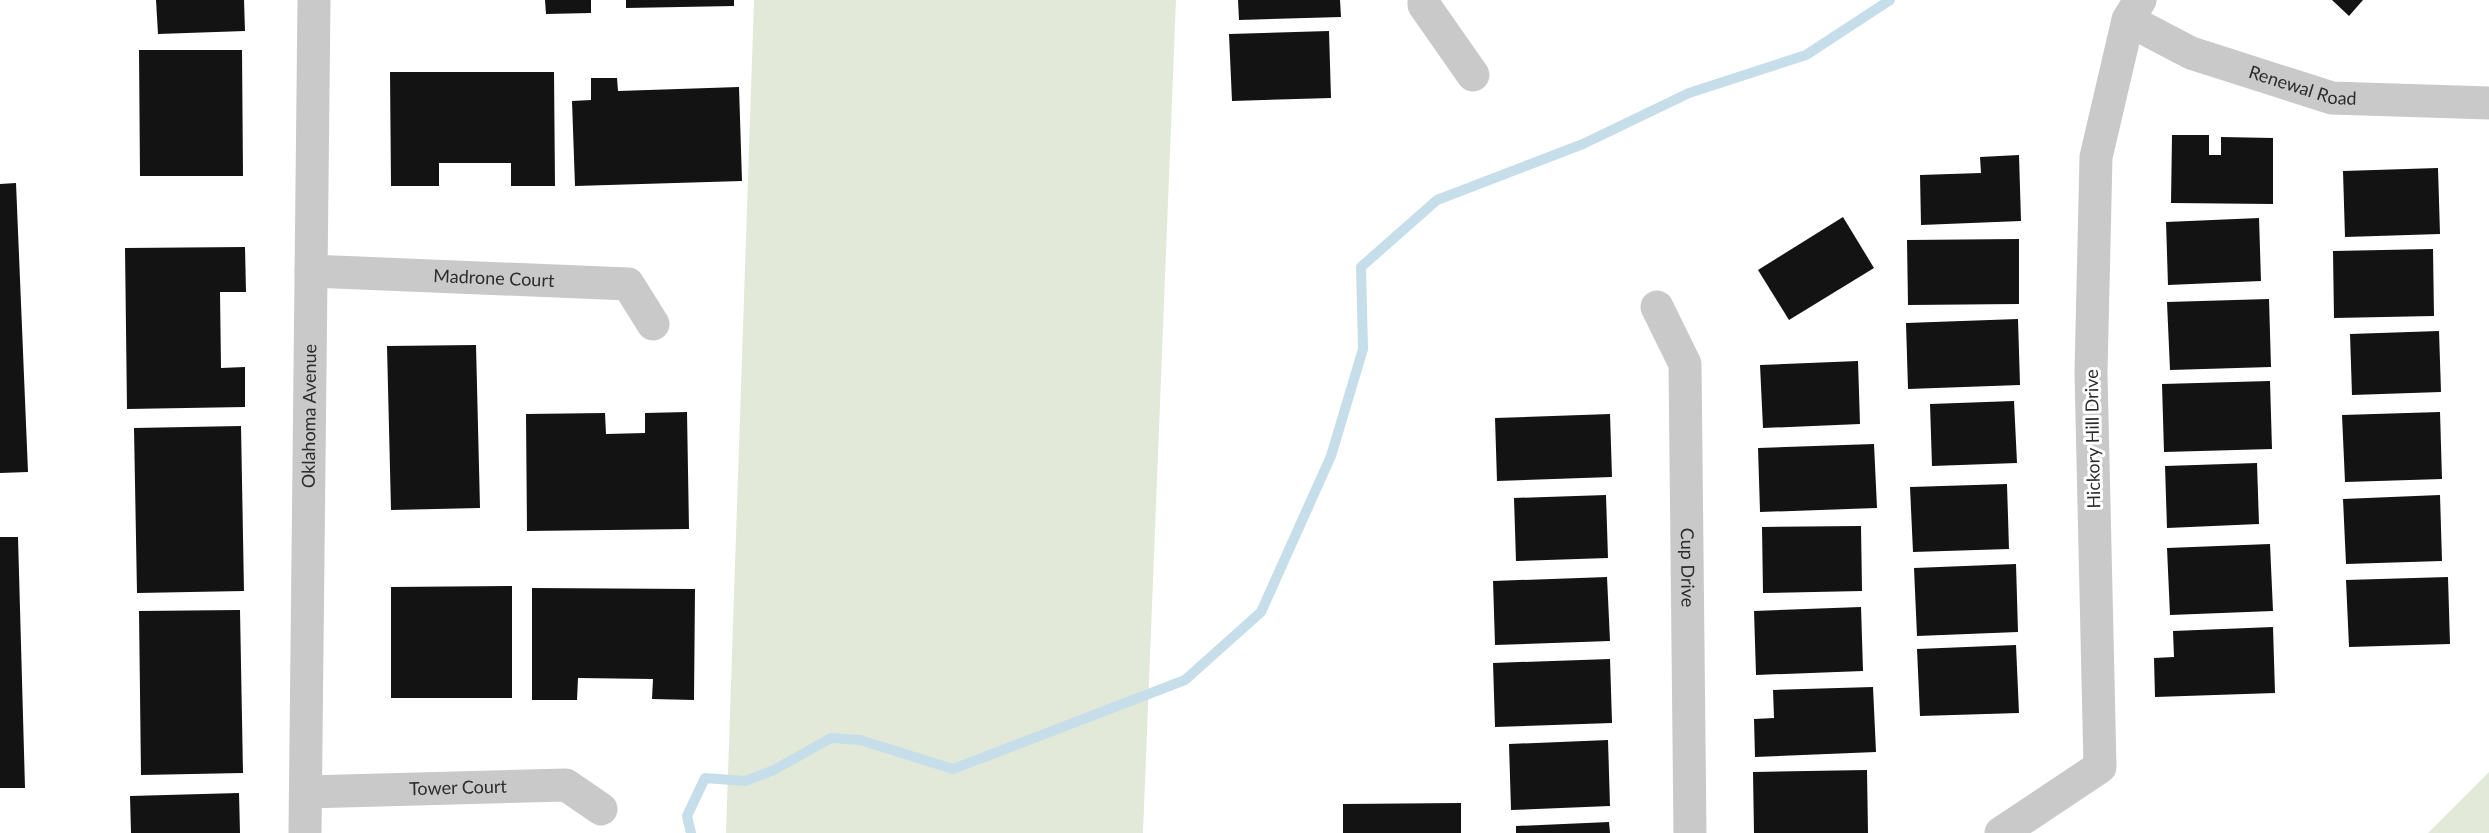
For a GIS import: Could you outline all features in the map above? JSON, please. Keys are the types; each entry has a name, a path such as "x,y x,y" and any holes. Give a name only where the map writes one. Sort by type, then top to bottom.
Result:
{"street":[{"name":"Oklahoma Avenue","path":"305,833 314,0"},
{"path":"1424,0 1425,5 1473,75"},
{"name":"Renewal Road","path":"2134,10 2191,53 2332,98 2489,103"},
{"name":"Hickory Hill Drive","path":"2001,833 2100,767 2091,373 2096,157 2134,10"},
{"name":"Madrone Court","path":"311,272 628,284 653,324"},
{"name":"Cup Drive","path":"1657,307 1685,364 1690,833"},
{"name":"Tower Court","path":"306,792 566,785 601,809"}],"green space":[{"path":"754,0 1176,0 1143,833 726,833"},
{"path":"2489,772 2489,833 2428,833"}],"building":[{"path":"156,0 244,0 245,31 158,34"},
{"path":"545,0 591,0 591,13 546,14"},
{"path":"626,0 734,0 734,6 626,8"},
{"path":"1238,0 1340,0 1341,17 1239,20"},
{"path":"2332,0 2363,0 2349,16"},
{"path":"1329,31 1331,98 1232,101 1229,34"},
{"path":"139,50 242,50 243,176 140,176"},
{"path":"390,72 554,72 555,186 511,186 511,163 439,163 439,186 391,186"},
{"path":"591,78 617,78 618,91 739,87 742,181 575,186 572,101 591,100"},
{"path":"2172,135 2209,135 2209,155 2221,155 2221,137 2273,138 2273,204 2171,203"},
{"path":"2019,155 2021,221 1921,225 1920,175 1981,173 1980,157"},
{"path":"2438,168 2440,234 2345,237 2343,171"},
{"path":"16,183 28,472 0,473 0,184"},
{"path":"1843,217 1874,268 1789,320 1758,270"},
{"path":"2259,218 2261,281 2168,285 2166,222"},
{"path":"2019,239 2019,304 1908,305 1907,240"},
{"path":"245,247 246,292 220,292 221,368 245,367 245,407 127,409 125,248"},
{"path":"2433,249 2434,316 2334,318 2333,251"},
{"path":"2269,299 2271,367 2170,370 2167,302"},
{"path":"2018,319 2020,385 1908,389 1906,323"},
{"path":"2439,331 2441,392 2352,395 2350,334"},
{"path":"476,345 480,508 391,510 387,346"},
{"path":"1858,361 1860,424 1763,428 1760,365"},
{"path":"2270,381 2272,449 2164,452 2162,384"},
{"path":"2014,401 2017,463 1932,466 1930,404"},
{"path":"687,412 689,529 527,531 526,414 605,413 606,434 645,433 645,413"},
{"path":"2440,412 2442,479 2345,482 2342,415"},
{"path":"1610,414 1612,477 1497,481 1495,418"},
{"path":"241,426 244,591 137,593 134,428"},
{"path":"1874,444 1877,508 1760,512 1758,448"},
{"path":"2257,463 2259,524 2167,528 2165,466"},
{"path":"2007,484 2009,549 1913,552 1910,487"},
{"path":"1606,495 1608,558 1516,561 1514,498"},
{"path":"2440,495 2442,561 2346,564 2343,499"},
{"path":"1861,526 1862,591 1763,593 1762,527"},
{"path":"0,537 18,537 25,788 0,788"},
{"path":"2270,544 2273,611 2170,615 2167,548"},
{"path":"2016,564 2018,632 1917,636 1914,568"},
{"path":"1607,577 1610,641 1495,645 1493,581"},
{"path":"2448,577 2450,644 2349,647 2346,580"},
{"path":"512,586 512,698 391,698 391,587"},
{"path":"532,588 695,589 694,700 652,699 653,679 578,678 577,700 532,700"},
{"path":"1861,607 1863,671 1756,675 1754,611"},
{"path":"240,610 243,773 141,775 139,611"},
{"path":"2273,627 2275,693 2155,697 2154,658 2174,657 2173,631"},
{"path":"2016,645 2019,713 1920,716 1917,649"},
{"path":"1610,659 1612,723 1495,727 1493,663"},
{"path":"1873,687 1876,752 1755,757 1754,719 1774,718 1773,690"},
{"path":"1608,740 1610,806 1511,810 1509,744"},
{"path":"1867,770 1868,833 1754,833 1753,772"},
{"path":"239,793 240,833 131,833 130,796"},
{"path":"1461,803 1461,833 1343,833 1343,804"},
{"path":"1609,822 1610,833 1516,833 1516,826"}],"waterway":[{"path":"691,833 687,816 705,778 745,781 774,770 831,738 860,740 953,769 1185,680 1261,612 1331,456 1363,349 1361,267 1437,200 1583,144 1689,93 1806,55 1890,0"}]}
